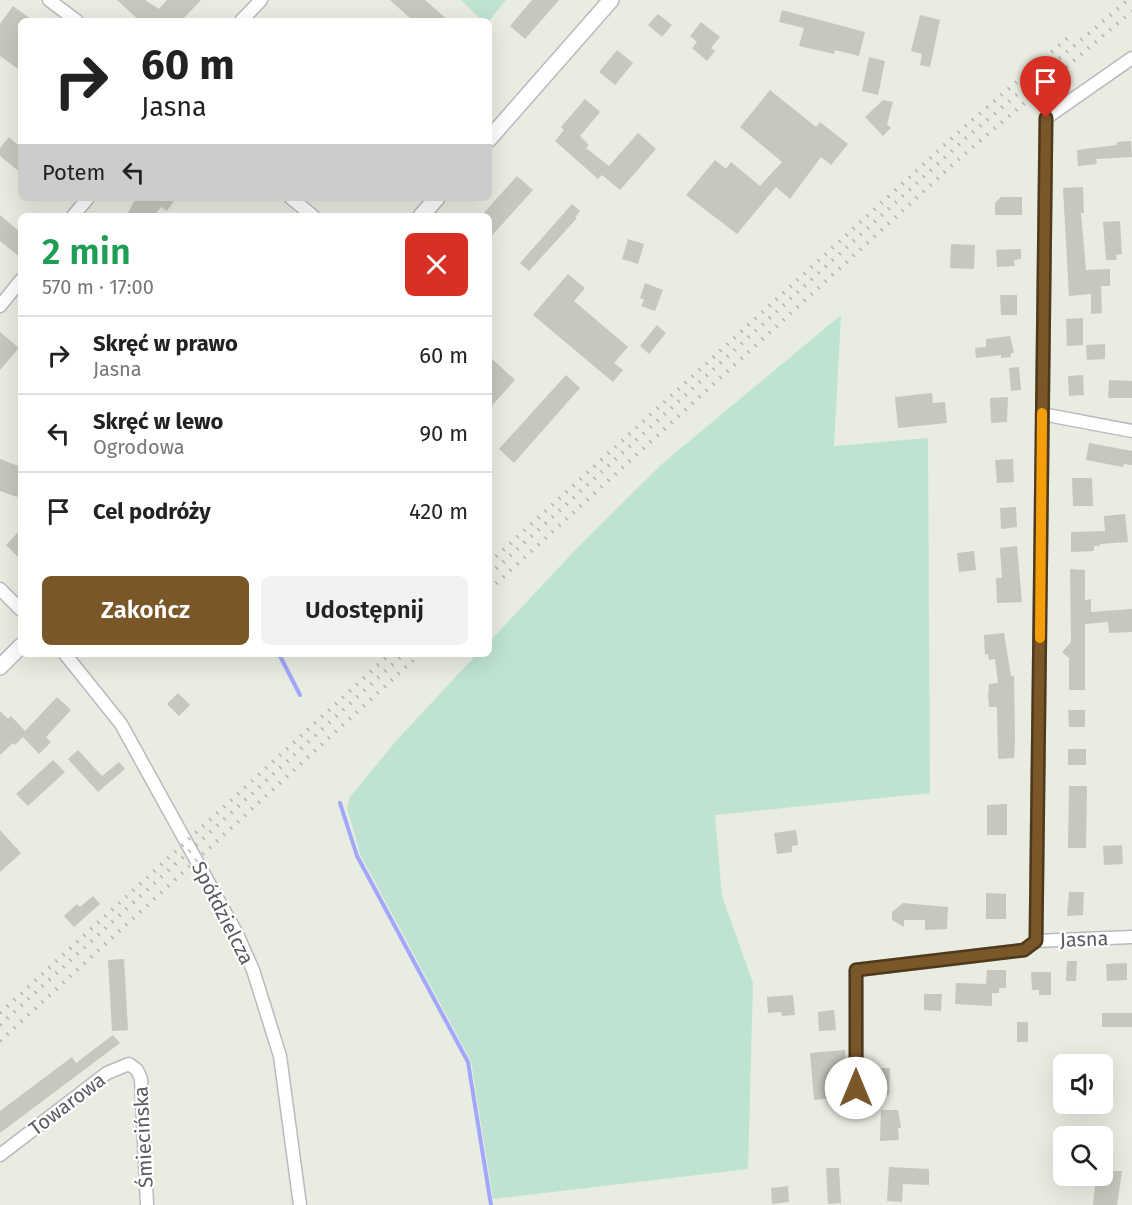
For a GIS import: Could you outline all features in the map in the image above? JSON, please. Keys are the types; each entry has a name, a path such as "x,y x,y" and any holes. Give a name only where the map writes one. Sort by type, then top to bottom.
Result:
{"street":[{"path":"49,0 73,18"},
{"path":"244,18 261,0"},
{"path":"492,136 611,0"},
{"path":"1036,941 1046,118 1132,58"},
{"path":"76,213 86,201"},
{"path":"295,201 309,213"},
{"path":"424,213 434,201"},
{"path":"0,306 18,284"},
{"path":"1042,414 1132,431"},
{"path":"0,589 18,607"},
{"path":"0,667 18,649"},
{"name":"Spółdzielcza","path":"67,657 121,724 237,934 253,970 280,1056 300,1205"},
{"name":"Jasna","path":"856,1109 856,970 1024,950 1036,941 1132,937"},
{"name":"Towarowa","path":"0,1155 106,1074 129,1064 137,1070"},
{"name":"Śmiecińska","path":"137,1070 141,1079 147,1205"}],"green space":[{"path":"461,0 506,0 491,18 480,18"},
{"path":"841,315 834,446 928,438 930,793 715,815 722,896 753,983 748,1169 493,1199 471,1061 360,854 347,808 350,797 396,741 474,657 492,657 492,639 581,544 662,464"}],"building":[{"path":"117,0 145,0 159,9 167,0 201,0 184,18 137,18"},
{"path":"390,0 425,0 446,18 410,18"},
{"path":"532,0 559,0 525,39 510,26"},
{"path":"13,6 30,18 18,18 18,69 0,56 0,24"},
{"path":"782,10 865,32 859,56 835,50 834,54 799,46 804,28 779,22"},
{"path":"658,14 672,25 662,37 648,25"},
{"path":"920,15 940,20 930,67 920,65 922,54 911,51"},
{"path":"701,22 720,37 711,48 715,51 707,61 692,48 697,42 690,36"},
{"path":"617,50 633,63 615,85 599,72"},
{"path":"869,57 885,61 878,95 862,91"},
{"path":"770,90 816,127 820,122 848,144 831,165 821,157 790,199 776,187 737,234 686,195 715,160 726,169 731,162 760,186 782,162 740,127"},
{"path":"585,99 600,112 580,136 589,145 586,148 609,166 638,133 656,149 620,190 602,175 598,179 555,141 564,130 561,127"},
{"path":"883,100 893,102 887,124 891,128 883,136 865,117"},
{"path":"9,137 18,145 18,171 0,156 0,148"},
{"path":"1131,141 1132,157 1096,159 1097,164 1078,166 1077,150"},
{"path":"517,176 533,190 492,236 492,213 484,213"},
{"path":"1083,187 1084,213 1081,213 1086,270 1110,269 1110,286 1101,286 1102,313 1091,314 1091,294 1069,296 1063,188"},
{"path":"1001,197 1022,197 1022,215 995,215 995,203"},
{"path":"134,201 174,201 167,211 161,207 156,213 128,213"},
{"path":"572,204 580,211 575,217 577,218 529,271 520,263"},
{"path":"0,215 18,230 18,256 0,241"},
{"path":"1120,221 1122,254 1116,255 1117,260 1106,260 1103,222"},
{"path":"628,239 644,244 638,264 622,259"},
{"path":"951,244 975,245 974,269 950,268"},
{"path":"1021,249 1021,259 1014,260 1015,266 997,267 996,250"},
{"path":"568,274 585,288 574,301 628,347 614,363 623,370 613,382 533,315"},
{"path":"645,283 663,290 655,311 641,306 644,300 640,298"},
{"path":"1000,295 1017,295 1017,315 1001,315"},
{"path":"1083,318 1083,345 1067,346 1066,319"},
{"path":"657,325 666,333 649,354 640,346"},
{"path":"0,332 18,349 0,370"},
{"path":"1010,336 1014,353 1011,353 1011,357 1001,358 1001,355 976,358 975,348 986,347 986,339"},
{"path":"1105,344 1105,359 1087,360 1086,345"},
{"path":"492,359 515,380 492,406"},
{"path":"1019,367 1021,390 1011,391 1009,368"},
{"path":"566,375 580,388 514,463 499,449"},
{"path":"1083,375 1084,395 1069,396 1068,376"},
{"path":"1109,380 1132,381 1132,398 1108,398"},
{"path":"932,393 933,403 945,402 947,423 898,428 895,397"},
{"path":"1008,397 1007,422 991,423 990,398"},
{"path":"1089,443 1132,451 1132,465 1124,464 1123,467 1086,460"},
{"path":"0,459 18,466 18,494 17,497 0,491"},
{"path":"1013,459 1014,482 997,483 995,460"},
{"path":"1072,478 1092,478 1093,506 1073,506"},
{"path":"1016,507 1017,527 1001,529 1000,508"},
{"path":"1125,514 1128,542 1100,544 1100,546 1094,546 1094,551 1071,552 1071,532 1105,531 1104,516"},
{"path":"18,532 18,557 6,545"},
{"path":"1017,546 1022,602 997,603 996,578 1002,578 1000,548"},
{"path":"974,551 976,570 959,572 957,553"},
{"path":"1070,569 1085,570 1085,600 1091,599 1091,612 1132,609 1132,632 1109,633 1108,622 1085,624 1085,690 1069,690 1069,658 1062,652 1071,642"},
{"path":"1004,633 1011,676 1014,676 1015,740 1014,758 998,759 997,707 989,707 988,696 989,684 998,683 995,659 989,660 988,654 985,655 984,635"},
{"path":"178,693 190,705 179,716 167,704"},
{"path":"57,697 71,710 46,737 51,742 39,754 23,737 0,755 0,711 8,719 11,716 25,731"},
{"path":"1068,710 1085,710 1085,727 1069,727"},
{"path":"1068,749 1086,749 1086,765 1068,765"},
{"path":"78,750 102,776 119,762 125,769 98,792 68,759"},
{"path":"53,760 65,772 28,806 16,794"},
{"path":"1069,786 1087,786 1086,848 1068,848"},
{"path":"1007,804 1007,835 987,835 987,805"},
{"path":"0,830 21,853 0,872"},
{"path":"796,830 798,845 792,846 792,852 777,854 774,833"},
{"path":"1122,845 1123,864 1104,865 1103,846"},
{"path":"1069,892 1084,892 1083,915 1067,916"},
{"path":"986,893 1006,894 1006,919 986,919"},
{"path":"93,896 100,904 74,927 64,916 77,904 80,907"},
{"path":"903,903 948,907 947,929 925,930 925,920 904,920 904,927 892,920 892,912"},
{"path":"124,959 128,1030 112,1031 108,960"},
{"path":"1067,961 1077,961 1076,981 1066,981"},
{"path":"1127,963 1127,980 1107,981 1106,964"},
{"path":"987,970 1006,970 1006,988 999,988 999,993 992,993 992,1006 955,1004 956,983 986,984"},
{"path":"1031,972 1051,972 1051,995 1039,995 1039,990 1032,990"},
{"path":"924,994 942,994 941,1011 924,1010"},
{"path":"793,995 795,1015 782,1016 781,1012 768,1013 767,997"},
{"path":"834,1010 836,1030 819,1031 818,1012"},
{"path":"1102,1013 1132,1013 1132,1027 1102,1027"},
{"path":"1017,1022 1028,1022 1028,1042 1017,1042"},
{"path":"113,1035 120,1043 0,1133 0,1111 72,1057 76,1063"},
{"path":"845,1050 846,1071 833,1072 834,1098 814,1100 810,1053"},
{"path":"869,1068 890,1068 889,1095 870,1095"},
{"path":"881,1110 898,1110 901,1128 898,1128 899,1140 880,1141"},
{"path":"889,1167 929,1169 929,1185 903,1184 902,1202 887,1201"},
{"path":"826,1168 839,1168 841,1203 828,1204"},
{"path":"1113,1171 1122,1171 1117,1205 1093,1205 1095,1186 1113,1186"},
{"path":"788,1186 789,1202 772,1204 771,1188"}],"waterway":[{"path":"281,657 300,695"},
{"path":"340,803 357,856 468,1062 491,1205"}],"railway":[{"path":"492,572 966,138 1128,0"},
{"path":"492,587 960,158 1132,11"},
{"path":"492,560 962,129 1070,36"},
{"path":"0,1013 387,657"},
{"path":"0,1025 401,657"},
{"path":"0,1041 417,657"}],"slow traffic":[{"path":"1040,638 1042,413"}],"route":[{"path":"856,1088 856,970 1024,950 1036,941 1046,118"}]}
